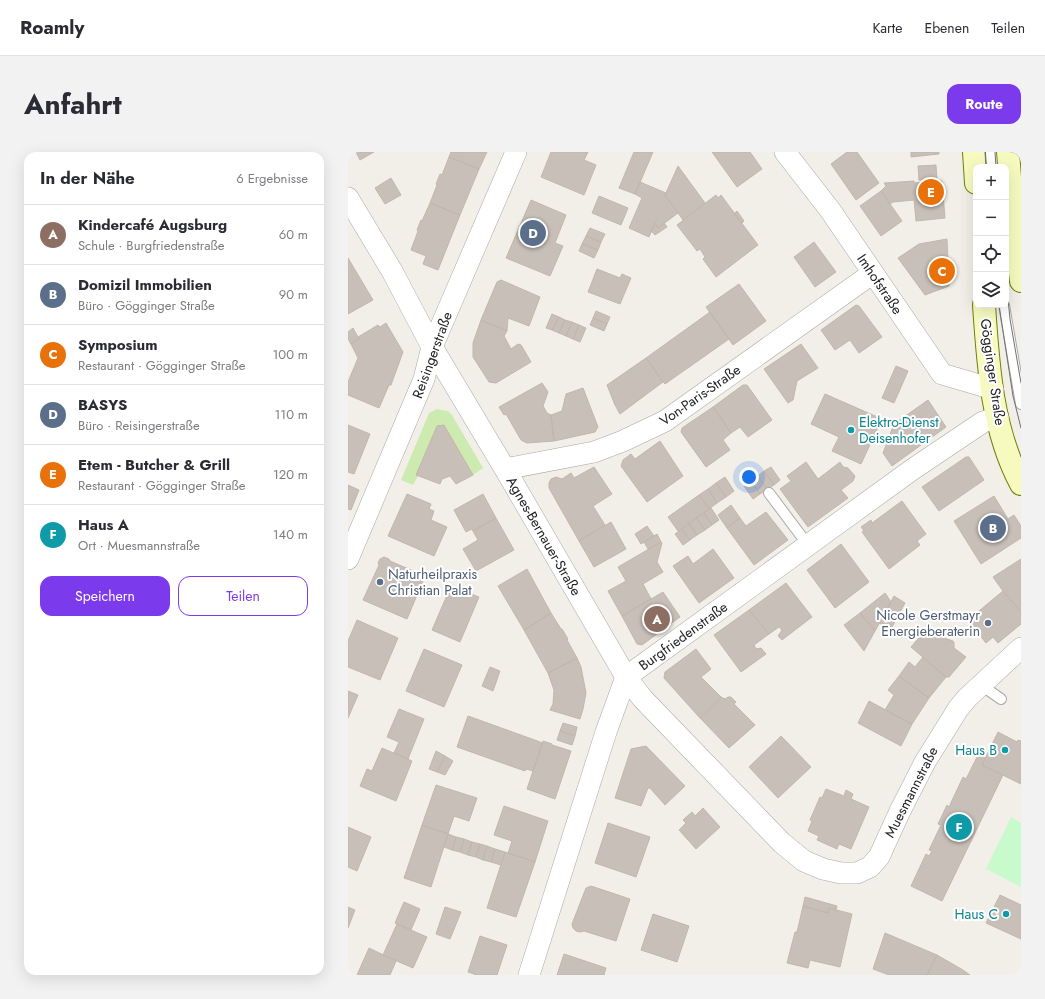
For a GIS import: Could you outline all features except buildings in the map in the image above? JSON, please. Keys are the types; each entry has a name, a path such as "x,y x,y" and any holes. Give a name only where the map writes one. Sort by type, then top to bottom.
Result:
{"main road":[{"path":"974,152 975,164"},
{"path":"1008,152 1013,215 1021,280"},
{"name":"Gögginger Straße","path":"984,308 993,389 998,417 1005,443 1021,484"}],"street":[{"name":"Reisingerstraße","path":"348,559 424,379 432,347 516,152"},
{"name":"Imhofstraße","path":"785,152 830,210 942,374 993,389"},
{"name":"Agnes-Bernauer-Straße","path":"348,198 392,271 432,347 505,469 626,678 643,699 782,843"},
{"name":"Von-Paris-Straße","path":"505,469 594,452 623,441 664,421 873,272"},
{"name":"Burgfriedenstraße","path":"529,975 606,732 626,678 913,469 982,422 998,417"},
{"name":"Muesmannstraße","path":"782,843 804,860 823,869 841,873 857,873 870,867 879,857 908,793 940,735 967,698 1021,648"}],"lane":[{"path":"990,152 992,164"},
{"path":"1005,308 1021,404"},
{"path":"770,493 808,545"},
{"path":"981,685 1001,699"}],"green space":[{"path":"437,409 448,411 452,415 483,468 473,475 444,425 437,427 413,485 401,480 429,413"},
{"path":"1011,817 1021,823 1021,887 986,869"}],"tram line":[{"path":"985,152 986,164"},
{"path":"995,152 996,164"},
{"path":"999,308 1013,396 1021,428"},
{"path":"1009,308 1021,383"}],"place":[{"name":"Etem - Butcher & Grill","path":"931,192"},
{"name":"BASYS","path":"533,233"},
{"name":"Symposium","path":"942,271"},
{"name":"Elektro-Dienst Deisenhofer","path":"851,430"},
{"name":"Domizil Immobilien","path":"993,528"},
{"name":"Naturheilpraxis Christian Palat","path":"380,582"},
{"name":"Kindercafé Augsburg","path":"657,619"},
{"name":"Nicole Gerstmayr Energieberaterin","path":"988,623"},
{"name":"Haus B","path":"1005,750"},
{"name":"Haus A","path":"959,827"},
{"name":"Haus C","path":"1006,914"}]}
